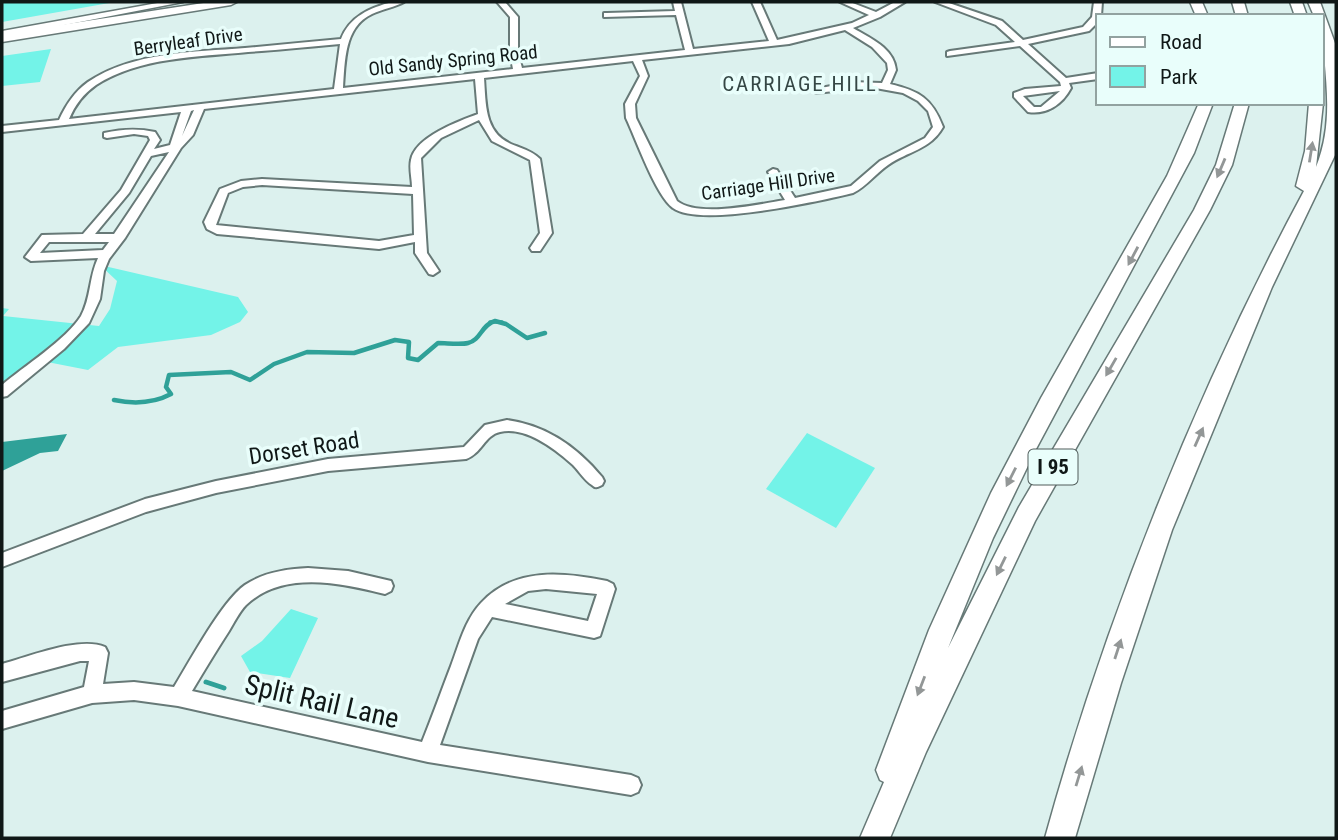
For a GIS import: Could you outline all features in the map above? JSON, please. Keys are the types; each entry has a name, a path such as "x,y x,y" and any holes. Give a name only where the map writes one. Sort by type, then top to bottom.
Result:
{"highway":[{"path":"2,36 231,2"},
{"path":"1060,838 1144,573 1182,475 1285,241 1330,149 1336,121 1333,60 1324,28"},
{"path":"1164,196 1197,105"},
{"path":"867,838 949,609 1048,404 1130,263 1187,154 1205,105"},
{"name":"I 95","path":"874,838 916,742 1027,514 1202,210 1224,164 1241,105"},
{"path":"1285,241 1304,188 1312,151 1316,105"}],"main road":[{"path":"27,17 115,2"},
{"path":"2,36 178,2"}],"street":[{"path":"338,90 343,41 347,30 357,20 400,2"},
{"path":"500,2 514,17 514,53 518,71"},
{"path":"677,2 690,53"},
{"path":"756,2 774,43"},
{"path":"844,2 877,15"},
{"name":"Old Sandy Spring Road","path":"2,130 338,90 774,43 847,28 901,2"},
{"path":"939,2 991,19 1023,43 1065,84"},
{"path":"607,15 680,13"},
{"path":"950,54 1023,43 1090,27 1096,15"},
{"path":"819,91 846,83 884,85 892,70 890,61 878,47 847,28"},
{"name":"Berryleaf Drive","path":"62,123 73,103 94,82 137,65 186,56 343,41"},
{"name":"Carriage Hill Drive","path":"637,59 644,76 630,104 631,118 672,202 683,210 713,213 856,188 885,162 919,147 936,132 937,122 927,104 910,93 884,85"},
{"path":"479,75 487,129 494,139 526,152 535,159 546,233 536,248"},
{"path":"1065,84 1050,106 1038,112 1031,110 1017,95 1096,76"},
{"path":"2,392 59,346 85,320 94,299 97,271 192,129 200,107"},
{"path":"176,150 175,143 187,108"},
{"path":"433,271 421,253 416,158 423,147 452,128 485,115"},
{"path":"88,236 125,191 150,153 155,140 152,134 134,131 107,135"},
{"path":"150,153 176,150"},
{"path":"773,172 791,200"},
{"path":"418,191 262,182 240,184 224,191 210,222 211,227 217,230 379,245 420,237"},
{"path":"107,254 31,257 46,238 119,238"},
{"name":"Dorset Road","path":"2,560 145,506 216,487 355,462 466,453 489,429 498,426 517,428 554,442 580,461 597,481"},
{"path":"178,697 238,601 252,590 301,576 336,575 385,586"},
{"path":"428,753 471,635 487,608 517,586 541,580 567,579 607,589 594,630 487,608"},
{"path":"2,673 80,652 99,653 92,694"},
{"name":"Split Rail Lane","path":"2,720 92,694 121,691 178,697 428,753 631,785"}],"green space":[{"path":"2,2 115,2 2,22"},
{"path":"51,49 40,82 2,86 2,56"},
{"path":"100,265 238,297 248,312 240,322 211,335 118,347 88,370 42,361 2,392 2,308 9,309 3,316 99,326 110,309 117,281"},
{"path":"807,433 875,468 836,528 766,489"},
{"path":"291,609 318,618 290,678 250,672 241,656 262,641"}],"shaded area":[{"path":"67,434 58,451 40,453 2,471 2,442"}],"waterway":[{"path":"114,400 143,402 171,394 166,387 169,375 231,372 250,380 274,364 307,352 354,353 395,340 409,342 408,358 418,360 438,343 461,344 476,339 492,322"},
{"path":"492,322 499,322"},
{"path":"492,322 499,322"},
{"path":"499,322 527,338 545,333"},
{"path":"206,682 224,688"}],"district":[{"name":"CARRIAGE HILL","path":"800,84"}]}
